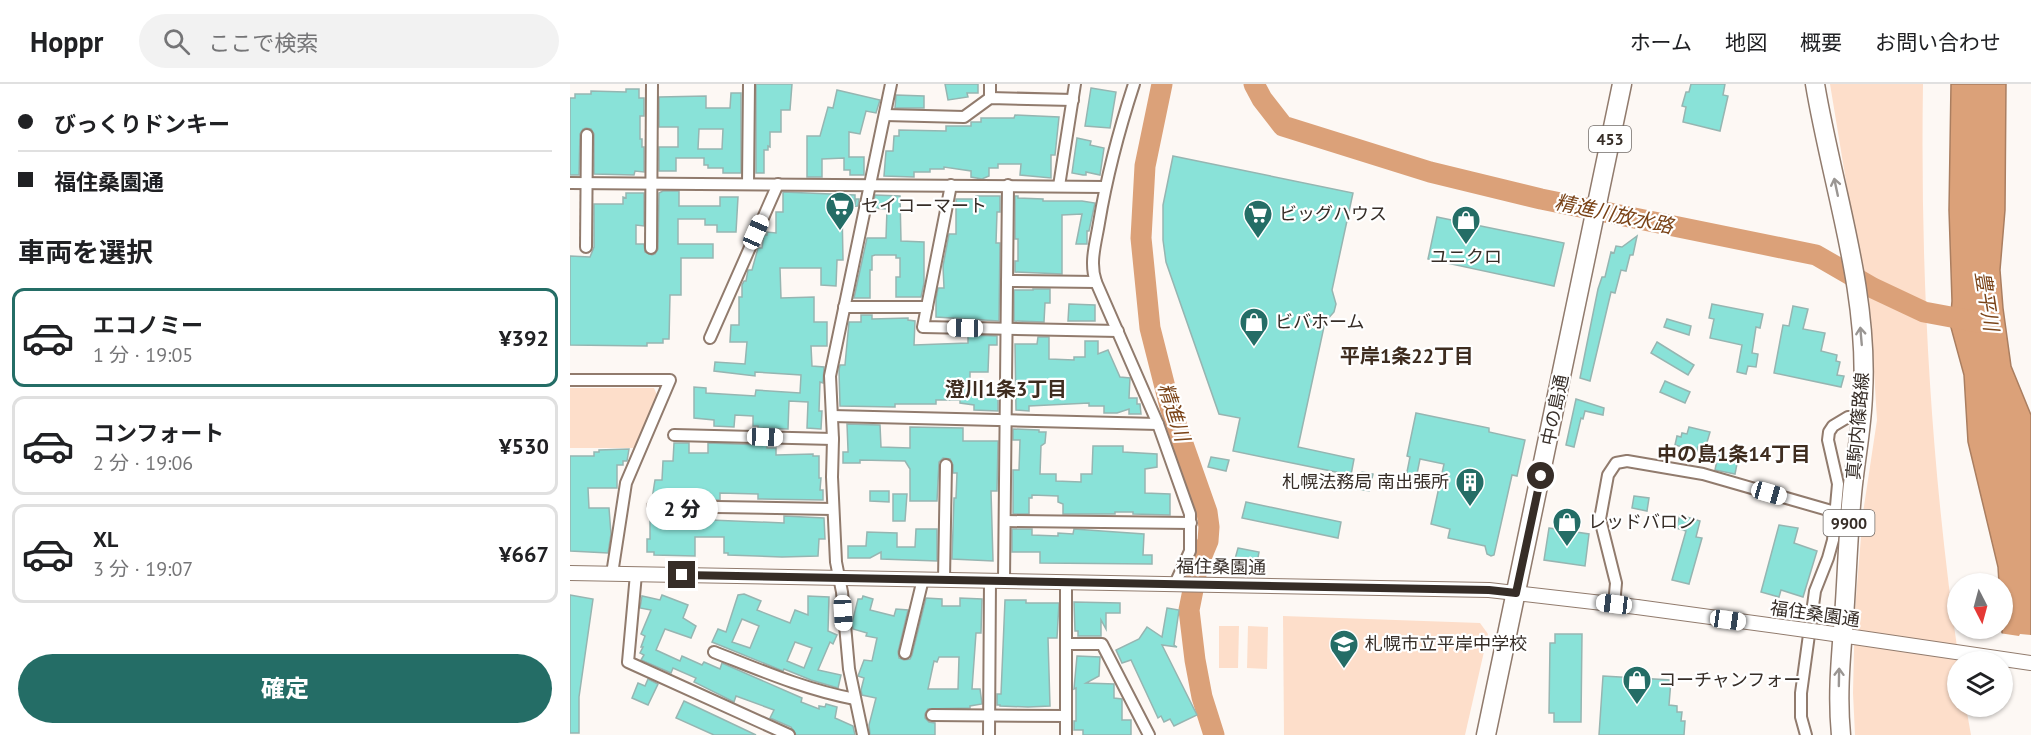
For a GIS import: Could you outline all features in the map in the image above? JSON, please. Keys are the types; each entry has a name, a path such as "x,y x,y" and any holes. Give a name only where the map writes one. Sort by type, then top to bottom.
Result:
{"main road":[{"name":"中の島通","path":"1486,735 1622,84"},
{"name":"真駒内篠路線","path":"1815,84 1859,311 1863,377 1842,635 1839,684 1841,735"}],"street":[{"path":"651,248 652,84"},
{"path":"748,184 749,84"},
{"path":"863,735 847,651 839,577 833,509 830,376 891,84"},
{"path":"990,84 990,98"},
{"path":"1059,186 1075,84"},
{"path":"1134,84 1117,137 1092,268 1158,424 1190,514 1187,584"},
{"path":"885,115 964,117 990,98 1073,100"},
{"path":"586,247 587,135"},
{"path":"570,183 1106,187"},
{"path":"710,338 778,184"},
{"path":"951,185 923,327 1118,331"},
{"path":"1004,580 1008,185"},
{"path":"1007,281 1096,282"},
{"path":"844,307 927,307"},
{"path":"570,380 670,380 626,483 612,574"},
{"path":"832,416 1158,424"},
{"path":"1806,735 1802,717 1801,693 1818,580 1831,549 1838,484 1828,440 1829,432 1833,426 1848,417 1861,418"},
{"path":"674,435 833,439"},
{"path":"1614,604 1616,583 1600,519 1608,475 1616,463 1627,461 1692,471 1835,512"},
{"path":"944,579 946,465"},
{"path":"653,506 833,509"},
{"path":"1005,521 1191,523"},
{"name":"福住桑園通","path":"570,573 1489,590 1637,607 2031,663"},
{"path":"636,574 628,662 789,735"},
{"path":"905,653 923,579"},
{"path":"989,735 990,580"},
{"path":"1066,582 1066,735"},
{"path":"1066,644 1102,644 1149,735"},
{"path":"714,652 797,685 855,699"},
{"path":"932,716 1066,716"}],"shaded area":[{"path":"1830,84 1923,84 1923,229 1929,373 1947,573 1947,639 1956,639 1958,651 1947,651 1947,717 1968,717 1971,735 1855,735 1853,693 1855,609 1863,513 1877,420 1872,339"},
{"path":"570,388 654,388 657,395 635,448 570,448"},
{"name":"札幌市立平岸中学校","path":"1283,616 1480,623 1488,634 1465,735 1284,735"},
{"path":"1219,626 1239,626 1238,668 1219,668"},
{"path":"1248,626 1268,627 1267,669 1247,668"}],"water":[{"name":"豊平川","path":"1951,84 2006,84 2005,210 2000,270 2011,366 2031,415 2031,683 2005,639 2013,639 2013,573 1998,573 1968,442 1964,375 1950,324 1952,301 1949,210"}],"pier":[{"path":"2020,634 2031,635 2031,686 2013,656 2013,651 2010,651 2003,639 2013,639 2013,635 2019,636"}],"building":[{"path":"756,84 792,84 790,110 781,110 781,132 770,132 770,147 764,150 764,173 756,173"},
{"path":"945,84 978,84 978,93 967,93 968,97 948,100"},
{"path":"1691,84 1725,84 1723,95 1728,96 1720,131 1683,122 1686,107 1682,106"},
{"path":"1091,88 1116,92 1110,128 1085,126"},
{"path":"626,89 639,89 639,98 644,98 644,116 640,116 640,139 644,147 644,172 635,171 634,175 594,174 594,134 591,129 586,128 580,134 579,175 570,175 570,98 575,98 575,94 591,94 591,91 626,92"},
{"path":"837,90 880,100 876,113 866,111 860,134 849,132 849,157 864,157 864,175 850,175 850,170 844,170 844,158 822,159 822,177 807,177 807,136 820,136 828,107 833,108"},
{"path":"731,93 741,93 741,173 723,173 723,168 708,168 708,165 704,165 704,158 676,158 676,171 659,171 659,147 678,147 678,127 659,127 659,97 706,96 706,108 730,108","holes":["699,129 723,129 722,149 698,149"]},
{"path":"896,95 924,96 924,108 895,108"},
{"path":"1015,115 1059,117 1055,155 1051,155 1051,178 1020,175 1021,164 998,164 998,168 989,168 989,176 982,179 971,177 971,171 944,167 944,169 930,169 930,172 914,172 914,177 884,176 886,151 893,151 894,136 899,136 899,130 946,131 946,126 971,126 971,122 981,122 981,118 1014,118"},
{"path":"1077,138 1091,141 1090,145 1104,148 1100,175 1086,172 1086,175 1072,173"},
{"path":"1173,156 1353,193 1332,290 1336,304 1334,312 1325,322 1298,447 1354,459 1351,475 1233,451 1240,418 1219,414 1166,262 1163,240 1163,205"},
{"path":"679,191 679,206 720,206 720,197 738,197 736,232 717,232 717,225 705,225 705,219 678,219 678,244 713,244 713,258 681,258 681,295 670,295 669,339 663,339 663,343 647,343 647,346 570,345 570,256 590,257 594,247 594,204 623,204 623,197 626,198 626,193 644,193 644,226 636,225 636,244 644,244 645,252 652,255 658,249 659,193"},
{"path":"783,192 855,195 855,205 856,199 859,199 858,206 842,207 843,260 837,260 836,286 821,285 821,268 780,268 781,298 814,297 814,322 827,322 827,346 811,346 812,366 824,367 823,383 820,382 821,429 807,428 808,402 789,401 788,429 758,428 758,426 753,426 753,416 735,415 734,427 714,426 714,420 694,418 694,387 706,388 706,393 755,396 756,390 800,393 801,375 755,372 755,376 714,371 715,362 745,364 747,342 730,342 731,325 739,325 739,297 742,297 742,285 746,281 748,270 752,270 758,248 762,248 764,235 767,235 767,232 776,233 776,212 783,212"},
{"path":"875,195 900,196 901,241 924,242 924,283 921,297 896,297 896,277 900,277 900,258 896,258 896,255 875,255 872,256 872,270 870,270 870,298 854,298 867,238 886,238 887,209 873,208"},
{"path":"976,196 1000,196 996,243 1000,243 999,321 936,317 938,288 944,288 943,266 949,234 956,234 956,199 976,199"},
{"path":"1015,196 1043,199 1043,201 1095,203 1089,231 1087,231 1087,244 1076,244 1082,214 1062,215 1062,274 1015,272 1015,261 1018,261 1018,239 1015,239"},
{"path":"1437,217 1564,243 1554,286 1428,259"},
{"path":"1637,236 1633,255 1630,255 1626,271 1621,270 1615,293 1611,292 1590,381 1580,378 1598,289 1602,277 1605,277 1611,252 1614,253 1616,246 1622,247"},
{"path":"1050,289 1050,303 1045,303 1044,322 1014,321 1014,290"},
{"path":"1069,304 1095,305 1095,321 1068,321"},
{"path":"1712,304 1763,314 1760,328 1756,327 1752,353 1758,354 1756,367 1748,366 1746,374 1737,372 1742,345 1710,338 1714,319 1709,318"},
{"path":"1793,306 1808,309 1803,329 1825,333 1821,351 1837,355 1836,361 1840,362 1837,375 1844,376 1841,387 1774,373 1783,325 1789,326"},
{"path":"861,315 872,315 872,319 908,318 908,320 915,321 914,345 968,343 968,335 997,336 997,345 989,345 988,372 970,372 970,395 998,396 998,411 974,410 974,405 960,403 960,400 936,400 936,404 895,404 895,407 840,406 839,370 840,365 845,365 849,322 861,322"},
{"path":"1667,319 1691,326 1689,335 1664,327"},
{"path":"1038,337 1049,337 1049,359 1074,360 1074,357 1085,357 1085,341 1098,341 1098,354 1108,350 1120,377 1130,378 1129,398 1137,398 1141,414 1129,414 1129,409 1117,413 1104,413 1104,406 1089,406 1089,403 1029,406 1029,411 1016,410 1015,344 1037,344"},
{"path":"1657,342 1694,365 1688,375 1651,353"},
{"path":"1665,381 1690,392 1685,403 1660,392"},
{"path":"1576,399 1604,408 1603,415 1585,411 1574,447 1566,445"},
{"path":"1416,413 1489,428 1489,432 1525,440 1517,476 1512,475 1494,555 1487,554 1485,546 1448,538 1450,529 1431,524 1444,464 1420,459 1416,479 1406,477 1410,457 1407,456"},
{"path":"847,424 880,425 881,447 910,448 910,427 963,428 963,441 998,441 997,491 991,491 993,561 952,559 957,473 953,473 950,459 943,458 939,462 937,501 910,501 910,469 905,461 860,460 860,463 843,463 843,452 848,452"},
{"path":"1689,427 1710,432 1705,449 1698,447 1697,451 1675,445 1677,436 1681,437 1682,433 1687,434"},
{"path":"1013,429 1046,432 1045,443 1041,446 1040,474 1056,474 1056,481 1081,482 1081,474 1092,474 1093,446 1123,446 1123,452 1157,454 1157,467 1145,469 1145,493 1170,494 1170,515 1133,514 1133,512 1063,514 1063,504 1058,502 1058,496 1032,495 1032,498 1029,498 1029,514 1013,514 1013,470 1019,470 1020,440 1013,440"},
{"path":"674,443 689,443 689,453 708,453 708,443 767,445 767,448 776,448 776,455 813,454 813,456 819,456 820,490 823,490 823,500 758,499 758,494 720,493 720,500 702,499 702,497 652,499 655,480 662,480 663,461 673,461"},
{"path":"629,449 627,461 623,461 623,465 617,465 617,488 588,488 589,508 609,508 611,534 608,553 570,551 570,456 594,456 594,452 599,452 599,450"},
{"path":"1718,455 1738,459 1735,474 1715,470"},
{"path":"1211,457 1229,460 1226,471 1208,467"},
{"path":"1362,472 1373,474 1369,491 1358,489"},
{"path":"870,491 889,491 889,502 870,501"},
{"path":"893,494 907,494 905,521 893,521"},
{"path":"1634,496 1649,498 1647,511 1632,508"},
{"path":"1246,502 1341,522 1338,538 1242,518"},
{"path":"1680,515 1700,521 1696,537 1702,538 1689,584 1672,580 1686,531 1676,528"},
{"path":"784,516 824,518 825,539 819,539 818,556 728,555 724,553 724,537 695,537 695,556 654,555 654,552 647,552 650,521 687,522 687,519 784,523"},
{"path":"1779,525 1798,528 1794,543 1817,551 1803,597 1781,590 1779,597 1761,592"},
{"name":"レッドバロン","path":"1549,528 1589,534 1585,566 1544,560"},
{"path":"916,529 937,529 937,561 881,559 881,552 870,558 848,558 848,546 866,546 867,532 897,533 897,547 915,547"},
{"path":"1012,529 1032,529 1032,535 1058,536 1058,533 1073,534 1074,529 1144,534 1143,555 1152,555 1152,564 1040,563 1040,552 1012,552"},
{"path":"1238,548 1259,552 1257,563 1235,559"},
{"path":"744,594 761,601 757,610 790,623 795,610 808,615 808,596 829,597 828,631 837,635 833,644 830,642 818,670 841,675 838,688 784,669 783,671 712,642 718,629 726,632 738,595","holes":["742,619 759,626 750,648 732,642","795,642 812,648 804,668 787,661"]},
{"path":"570,595 593,599 579,697 579,733 570,733"},
{"path":"662,595 688,605 683,618 696,626 691,638 665,629 656,650 680,661 682,656 702,665 704,662 720,669 722,663 802,698 801,702 819,709 819,706 825,707 826,704 837,707 835,718 853,726 855,735 796,735 791,727 770,718 774,710 736,696 734,702 694,682 696,678 673,668 671,673 641,660 644,655 640,653 643,647 641,647 645,636 641,634 651,610 640,608 642,596 660,600"},
{"path":"863,596 873,599 870,610 894,616 896,609 908,610 898,652 899,658 904,660 910,659 912,655 926,598 942,599 942,606 960,606 960,598 982,599 981,633 976,633 972,689 980,689 982,704 970,706 970,708 928,709 925,718 935,723 935,735 870,735 869,725 876,698 862,695 864,678 858,676 864,660 872,661 877,638 866,636 867,633 853,629 852,623 858,599 862,599","holes":["939,657 959,657 958,689 928,689 934,661 937,662"]},
{"path":"1005,600 1026,600 1026,603 1059,603 1057,638 1048,638 1050,706 997,705 997,694 1001,694"},
{"path":"1074,602 1120,603 1120,613 1106,613 1106,629 1101,620 1101,636 1078,636 1078,631 1075,631"},
{"path":"1167,608 1179,610 1174,645 1177,647 1162,645 1197,715 1174,726 1170,719 1164,722 1161,716 1158,718 1131,660 1122,663 1116,650 1139,639 1147,627 1162,637"},
{"path":"1555,634 1582,634 1581,722 1554,722 1554,713 1549,713 1550,643 1555,643"},
{"path":"1077,656 1100,657 1099,676 1086,683 1114,684 1114,698 1122,699 1122,720 1131,720 1131,735 1083,735 1083,730 1074,730"},
{"name":"コーチャンフォー","path":"1603,676 1671,680 1669,705 1677,706 1677,712 1682,712 1681,721 1685,721 1684,735 1599,735"},
{"path":"648,679 658,684 648,705 632,698 638,683 645,686"},
{"path":"684,701 756,735 714,735 676,718"}],"waterway":[{"name":"精進川","path":"1162,84 1145,166 1141,238 1150,328 1170,407 1207,512 1208,541 1198,565 1189,610 1202,697 1214,735"},
{"name":"精進川放水路","path":"1254,84 1262,99 1283,126 1430,172 1541,199 1816,255 1873,288 1924,312 1978,322"}],"place":[{"name":"セイコーマート","path":"840,232"},
{"name":"ビッグハウス","path":"1258,240"},
{"name":"ユニクロ","path":"1466,246"},
{"name":"ビバホーム","path":"1254,348"},
{"name":"札幌法務局 南出張所","path":"1470,508"},
{"name":"レッドバロン","path":"1567,548"},
{"name":"札幌市立平岸中学校","path":"1344,670"},
{"name":"コーチャンフォー","path":"1637,706"}],"district":[{"name":"平岸1条22丁目","path":"1407,356"},
{"name":"澄川1条3丁目","path":"1006,389"},
{"name":"中の島1条14丁目","path":"1734,454"}],"route":[{"path":"682,575 1489,590 1516,593 1541,476"}]}
